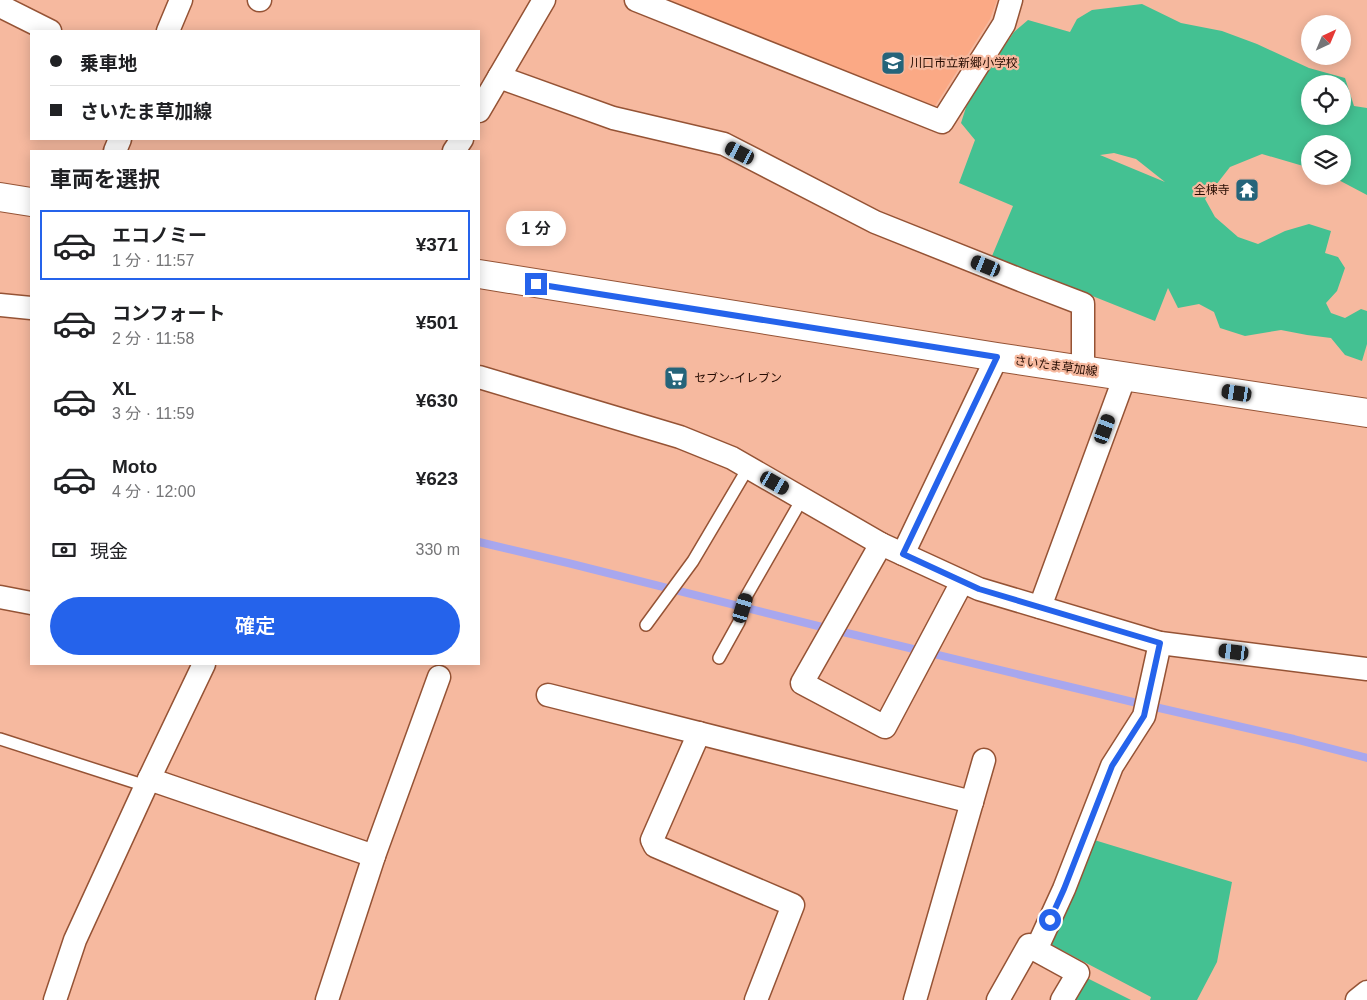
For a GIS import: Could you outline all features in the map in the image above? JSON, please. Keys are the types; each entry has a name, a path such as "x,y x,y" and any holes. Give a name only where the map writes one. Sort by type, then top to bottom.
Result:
{"main road":[{"path":"0,197 30,202"},
{"name":"さいたま草加線","path":"480,274 997,357 1367,413"}],"street":[{"path":"168,30 182,0"},
{"path":"480,109 544,0"},
{"path":"636,0 942,122 1004,24 1011,0"},
{"path":"0,6 48,30"},
{"path":"499,77 613,118 724,144 875,222 1083,304 1083,369"},
{"path":"0,305 30,308"},
{"path":"903,554 997,357"},
{"path":"1040,607 1125,376"},
{"path":"480,377 680,437 732,458 881,544 979,589 1160,643 1367,669"},
{"path":"881,544 802,683 886,727 962,582"},
{"path":"0,597 30,603"},
{"path":"1036,950 1064,889 1112,766 1146,706 1160,643"},
{"path":"55,1000 75,940 147,782 204,665"},
{"path":"326,1000 374,856 439,677"},
{"path":"548,695 972,802"},
{"path":"699,733 652,840 656,846 793,905 756,1000"},
{"path":"915,1000 984,760"},
{"path":"147,782 374,856"},
{"path":"998,1000 1029,945 1078,973 1062,1000"},
{"path":"1357,1000 1367,992"}],"lane":[{"path":"646,624 693,561 748,468"},
{"path":"719,658 739,622 748,595 802,499"},
{"path":"0,739 147,782"}],"shaded area":[{"name":"川口市立新郷小学校","path":"664,0 997,0 990,19 935,106"}],"green space":[{"path":"1142,4 1181,23 1222,31 1257,44 1301,65 1334,75 1301,75 1301,125 1351,125 1351,97 1354,106 1367,108 1367,195 1348,185 1351,185 1351,135 1301,135 1301,165 1262,154 1230,167 1205,199 1215,217 1238,237 1258,244 1285,231 1309,224 1331,231 1325,253 1338,257 1345,268 1337,291 1326,303 1331,313 1345,318 1361,309 1367,311 1367,344 1362,361 1345,355 1331,338 1281,330 1245,336 1220,328 1214,312 1199,304 1178,308 1168,288 1155,321 992,256 1013,206 959,183 975,140 961,123 969,98 1014,32 1028,20 1070,32 1077,19 1092,10","holes":["1114,153 1136,159 1165,182 1100,155"]},
{"path":"1091,839 1232,882 1217,962 1197,1000 1150,1000 1151,997 1046,942"},
{"path":"1085,977 1131,1000 1072,1000"}],"waterway":[{"path":"480,542 818,626 1367,758"}],"place":[{"name":"川口市立新郷小学校","path":"893,63"},
{"name":"全棟寺","path":"1247,190"},
{"name":"セブン-イレブン","path":"676,378"}],"route":[{"path":"536,284 997,357 903,554 979,589 1160,643 1144,716 1112,766 1050,920"}]}
